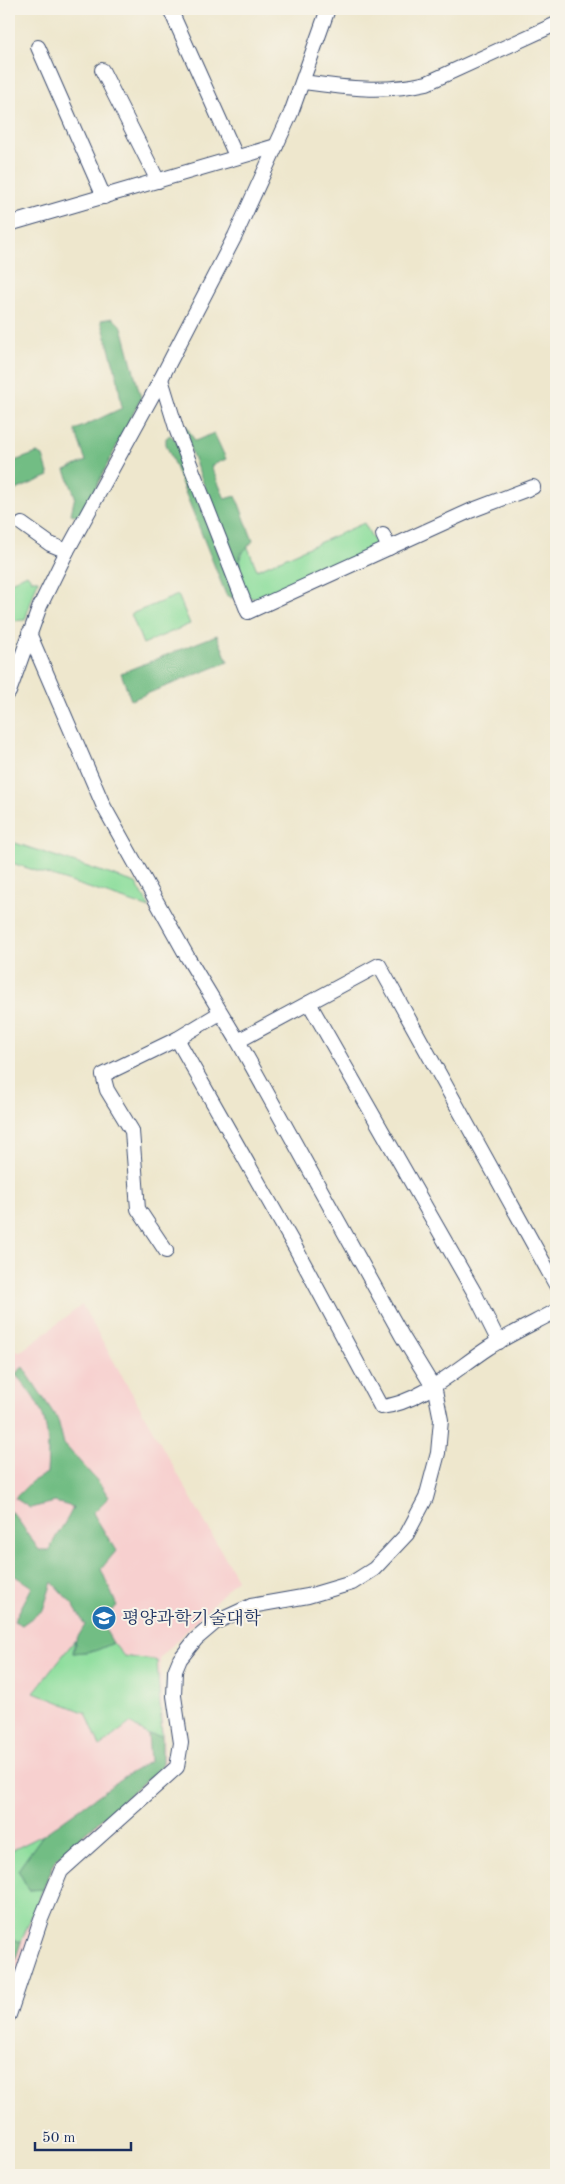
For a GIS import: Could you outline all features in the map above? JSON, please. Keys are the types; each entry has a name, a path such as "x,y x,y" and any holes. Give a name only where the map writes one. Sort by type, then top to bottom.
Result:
{"street":[{"path":"170,9 236,156"},
{"path":"9,692 29,633 66,550 161,379 235,236 303,82 328,9"},
{"path":"303,82 361,90 427,83 556,24"},
{"path":"38,47 104,197"},
{"path":"102,70 158,180"},
{"path":"9,224 236,156 276,146"},
{"path":"161,379 177,431 248,612 470,511 533,487"},
{"path":"22,524 50,544 66,550"},
{"path":"383,535 389,548"},
{"path":"9,2015 41,1919 61,1871 178,1767 181,1743 174,1696 175,1671 180,1659 196,1639 216,1622 251,1606 308,1596 352,1583 374,1569 407,1534 426,1498 438,1453 442,1420 435,1390 402,1336 238,1041 220,1013 104,807 29,633"},
{"path":"238,1041 379,965 556,1285"},
{"path":"309,1003 474,1292 500,1342"},
{"path":"166,1251 138,1209 132,1131 107,1090 103,1075 177,1038 220,1013"},
{"path":"177,1038 295,1247 381,1406 406,1402 500,1342 556,1311"}],"shaded area":[{"name":"평양과학기술대학","path":"82,1305 237,1579 160,1658 165,1768 57,1861 9,1992 9,1349 20,1352"}],"green space":[{"path":"113,318 122,327 141,398 81,517 71,514 75,496 65,470 86,461 75,430 122,408 117,376 101,320"},
{"path":"186,426 195,441 214,433 226,459 211,466 225,499 236,496 253,541 241,554 238,575 182,427"},
{"path":"170,435 176,440 235,596 232,598 226,595 166,444 166,438"},
{"path":"37,453 43,456 49,476 9,493 9,463"},
{"path":"364,523 378,548 265,597 251,598 246,592 241,579 240,565 243,551 247,545 257,570"},
{"path":"27,574 32,580 38,580 25,620 12,621 9,617 9,583"},
{"path":"178,595 190,624 143,644 131,614"},
{"path":"217,635 228,662 131,700 121,673"},
{"path":"9,841 136,883 150,908 9,862"},
{"path":"23,1367 58,1420 64,1444 100,1484 109,1497 93,1513 116,1551 101,1569 117,1606 100,1620 113,1643 95,1651 73,1653 76,1640 85,1625 73,1605 52,1582 43,1610 22,1625 14,1621 32,1587 9,1572 9,1511 14,1514 39,1550 50,1550 73,1507 55,1502 30,1508 15,1498 31,1482 47,1473 48,1457 46,1430 40,1408 15,1374"},
{"path":"75,1640 73,1653 95,1651 113,1643 124,1656 157,1661 162,1736 148,1735 130,1723 100,1746 86,1713 34,1692"},
{"path":"148,1735 162,1736 162,1766 56,1859 43,1889 29,1890 18,1870 43,1835 124,1777 150,1761"},
{"path":"43,1835 18,1870 29,1890 43,1889 21,1942 9,1938 9,1852"},
{"path":"9,1938 21,1942 9,1979"}],"place":[{"name":"평양과학기술대학","path":"104,1618"}]}
